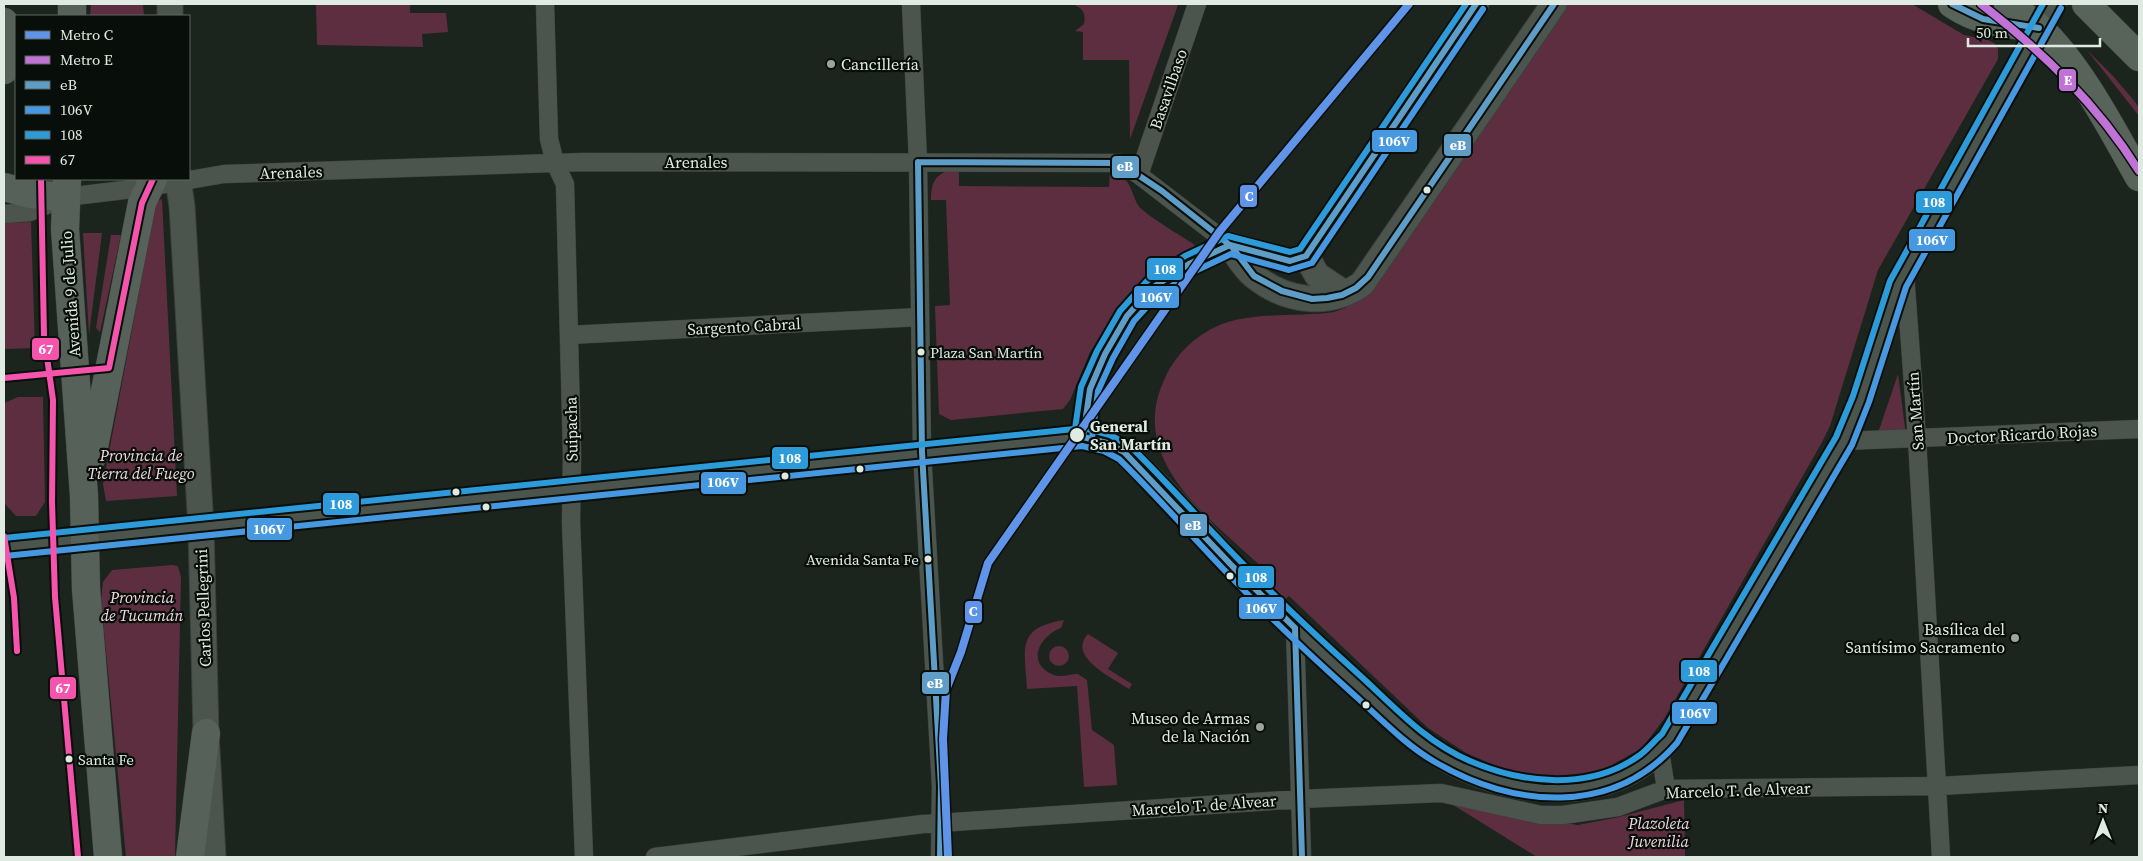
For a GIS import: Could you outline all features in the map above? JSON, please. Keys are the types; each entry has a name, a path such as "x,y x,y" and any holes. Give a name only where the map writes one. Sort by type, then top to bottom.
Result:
{"highway":[{"path":"4,22 6,44 4,70"},
{"path":"84,496 142,203 165,182"},
{"path":"4,187 30,194 67,188"},
{"name":"Avenida 9 de Julio","path":"67,188 65,229 84,496 84,540 108,857"},
{"path":"190,857 206,733"}],"main road":[{"path":"1083,437 1090,389 1105,354 1135,304 1152,288 1189,264 1230,245 1290,261 1306,256 1476,4"},
{"name":"Arenales","path":"1230,245 1252,275 1288,294 1304,299 1325,300 1354,290 1368,277 1554,4"},
{"path":"1952,4 1963,11 1997,23 2039,28"},
{"path":"2008,4 2039,28 2065,59 2102,112 2139,177"},
{"path":"4,547 1083,437 1107,443 1124,452 1237,571 1295,628 1426,745 1455,763 1493,778 1540,789 1571,790 1588,787 1619,778 1651,759 1660,751 1730,638 1844,441 1861,399 1888,308 1905,270 2053,4"},
{"path":"2086,4 2139,57"},
{"name":"Carlos Pellegrini","path":"165,182 201,528 206,733 213,857"},
{"path":"1306,256 1317,275 1344,293"}],"street":[{"name":"Suipacha","path":"545,4 549,139 555,163 564,184 584,857"},
{"path":"911,4 918,162 922,452 941,786 940,857"},
{"name":"Basavilbaso","path":"1139,175 1197,4"},
{"name":"Arenales","path":"190,179 224,174 555,163 1120,163 1139,175 1230,245"},
{"name":"Arenales","path":"4,214 30,212 67,188 180,180"},
{"name":"San Martín","path":"1905,270 1917,439 1941,857"},
{"name":"Sargento Cabral","path":"569,335 920,316"},
{"name":"Doctor Ricardo Rojas","path":"1844,441 2139,429"},
{"path":"1295,628 1302,857"},
{"path":"1660,751 1666,789"},
{"name":"Marcelo T. de Alvear","path":"655,857 940,822 1300,799 1441,792 1541,814 1563,815 1618,807 1666,789 1938,786 2139,775"}],"green space":[{"path":"91,4 143,4 144,15 90,15"},
{"path":"316,4 410,4 410,13 446,13 448,32 422,34 423,47 317,45"},
{"path":"1565,4 1912,4 1964,35 1994,43 1998,49 1998,59 1878,270 1830,426 1821,444 1664,719 1642,748 1596,774 1566,775 1566,784 1533,784 1533,775 1501,768 1466,753 1428,728 1289,596 1279,605 1255,579 1265,570 1221,531 1200,509 1180,486 1165,462 1156,436 1156,408 1165,378 1175,360 1189,344 1215,327 1251,317 1334,312 1345,308 1366,295"},
{"path":"1074,5 1178,5 1130,139 1129,60 1083,60 1083,32 1075,31 1084,24 1085,17 1082,10"},
{"path":"2087,50 2136,103 2139,108 2139,116"},
{"name":"Plaza San Martín","path":"959,169 959,186 1109,187 1110,171 1117,173 1126,180 1141,209 1195,245 1187,254 1146,279 1113,316 1090,352 1070,400 1063,409 951,420 939,414 935,306 950,305 946,200 931,200 931,193 934,182 940,174"},
{"name":"Provincia de Tierra del Fuego","path":"162,199 177,496 106,501 103,484 156,202"},
{"path":"31,222 35,348 4,349 4,223"},
{"path":"83,233 102,233 89,335"},
{"path":"111,235 121,235 100,332 96,328"},
{"path":"1898,374 1906,435 1880,433 1879,430"},
{"name":"Provincia de Tierra del Fuego","path":"18,397 43,397 45,502 36,516 16,516 4,503 4,403"},
{"name":"Provincia de Tucumán","path":"178,566 181,577 175,857 126,857 101,601 103,582 112,570"},
{"path":"1064,620 1061,628 1053,632 1041,644 1038,658 1045,670 1054,675 1078,674 1087,680 1092,730 1114,745 1117,785 1084,787 1077,686 1027,689 1026,642 1037,629"},
{"path":"1088,634 1118,653 1108,669 1132,684 1129,689 1104,673 1087,659 1083,651 1083,643"},
{"path":"1059,646 1066,649 1069,656 1066,663 1059,666 1052,663 1049,656 1052,649"},
{"name":"Plazoleta Juvenilia","path":"1684,800 1685,857 1537,857 1450,803 1481,810 1578,825 1619,817"}],"metro line":[{"name":"C","path":"948,857 943,739 946,690 961,652 988,563 1220,231 1409,4"},
{"name":"E","path":"1981,4 2026,41 2068,80 2105,123 2139,171"}],"transit line":[{"name":"108","path":"1074,436 1081,387 1097,351 1120,311 1147,281 1185,256 1228,236 1290,252 1300,249 1466,4"},
{"name":"eB","path":"1083,437 1090,389 1105,354 1127,316 1152,288 1189,264 1230,245 1290,261 1306,256 1476,4"},
{"name":"eB","path":"918,162 1120,163 1162,191 1232,247 1254,276 1282,291 1312,299 1342,295 1356,288 1368,277 1554,4"},
{"name":"eB","path":"1952,4 1983,19 2039,28"},
{"name":"108","path":"4,538 1084,428 1110,435 1130,446 1290,610 1402,715 1441,746 1470,761 1491,769 1534,779 1579,779 1600,774 1621,767 1640,755 1662,734 1836,437 1853,396 1890,281 2043,4"},
{"name":"106V","path":"5,556 1082,446 1104,451 1119,459 1275,621 1392,729 1424,755 1465,777 1497,789 1529,796 1561,798 1593,794 1623,784 1651,767 1677,743 1852,445 1869,402 1906,287 2061,8"},
{"name":"106V","path":"1092,438 1098,391 1113,358 1134,321 1158,295 1193,272 1231,254 1289,270 1312,263 1483,9"},
{"name":"eB","path":"918,162 922,452 941,786 940,857"},
{"name":"67","path":"41,180 44,336 53,400 52,502 55,597 78,857"},
{"name":"67","path":"4,378 109,368 142,203 153,180"},
{"name":"eB","path":"1083,437 1107,443 1124,452 1237,571 1295,628"},
{"name":"67","path":"4,536 14,598 17,651"},
{"name":"eB","path":"1295,628 1302,857"}],"place":[{"name":"Cancillería","path":"831,64"},
{"name":"Plaza San Martín","path":"921,352"},
{"name":"General San Martín","path":"1077,435"},
{"name":"Avenida Santa Fe","path":"928,559"},
{"name":"Basílica del Santísimo Sacramento","path":"2015,638"},
{"name":"Museo de Armas de la Nación","path":"1260,727"},
{"name":"Santa Fe","path":"69,759"}]}
